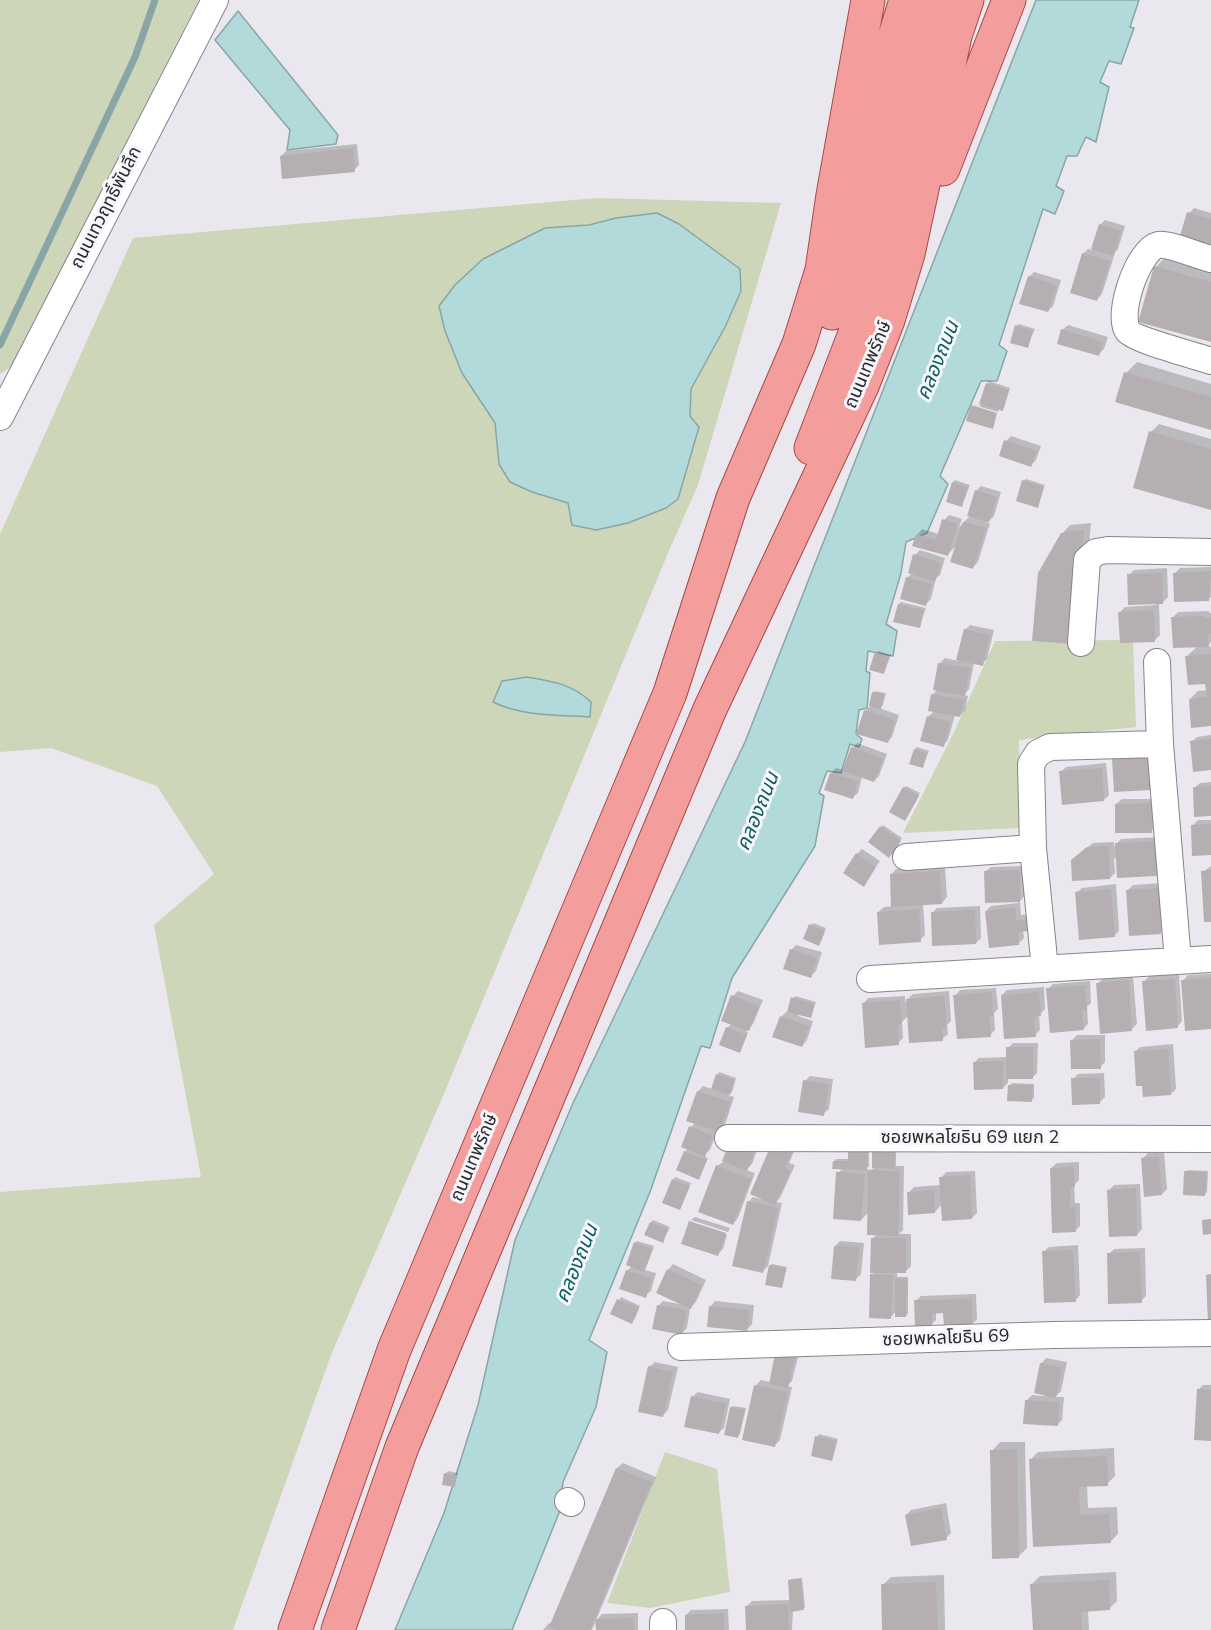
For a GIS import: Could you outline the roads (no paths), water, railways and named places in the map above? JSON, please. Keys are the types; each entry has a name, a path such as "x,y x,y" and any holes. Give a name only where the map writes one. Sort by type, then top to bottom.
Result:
{"main road":[{"name":"ถนนเทพรักษ์","path":"296,1630 394,1350 670,693 733,498 799,344 822,270 868,0"},
{"name":"ถนนเทพรักษ์","path":"710,709 768,514 852,247 884,72 906,0"},
{"name":"ถนนเทพรักษ์","path":"670,693 768,514 855,336 876,267 913,82 936,0"},
{"name":"ถนนเทพรักษ์","path":"338,1630 402,1448 710,709 862,386 888,320 908,254 955,36 967,0"},
{"path":"908,254 975,92 1009,0"}],"street":[{"name":"ถนนเทวฤทธิ์พันลึก","path":"0,417 215,0"},
{"path":"1211,259 1165,245 1156,246 1147,251 1129,289 1124,319 1129,332 1140,339 1211,361"},
{"path":"1081,643 1087,560 1096,552 1108,550 1211,552"},
{"path":"1157,662 1160,744 1178,961"},
{"path":"1045,969 1033,848 1031,764 1038,753 1050,747 1160,744"},
{"path":"906,857 1033,848"},
{"path":"870,979 1211,959"},
{"name":"ซอยพหลโยธิน 69 แยก 2","path":"728,1138 1211,1139"},
{"name":"ซอยพหลโยธิน 69","path":"681,1347 1054,1335 1211,1334"}],"water":[{"name":"คลองถนน","path":"1036,0 1139,0 1130,27 1134,28 1121,64 1109,61 1100,82 1109,87 1096,142 1086,137 1077,156 1067,156 1056,186 1064,191 1055,214 1043,209 999,345 1007,351 997,381 981,381 940,476 948,484 927,533 906,542 901,573 886,624 897,631 893,656 868,651 866,671 870,673 867,708 859,710 856,734 862,739 859,747 850,744 841,773 827,771 819,793 824,796 815,846 732,978 710,1048 701,1046 650,1192 589,1340 607,1352 596,1407 563,1482 559,1513 512,1630 395,1630 444,1513 478,1405 515,1240 573,1103 745,742"},
{"path":"238,11 338,135 336,144 287,150 290,130 215,40"},
{"path":"657,213 679,224 740,269 741,291 725,327 691,389 690,416 699,427 678,499 666,508 628,523 596,530 572,525 568,503 532,492 510,482 499,464 495,423 462,373 445,331 439,306 455,285 483,259 545,228 589,225 616,218"},
{"path":"527,677 569,687 584,696 591,702 590,717 515,710 493,702 502,681"}],"waterway":[{"path":"0,345 135,57 155,0"}]}
